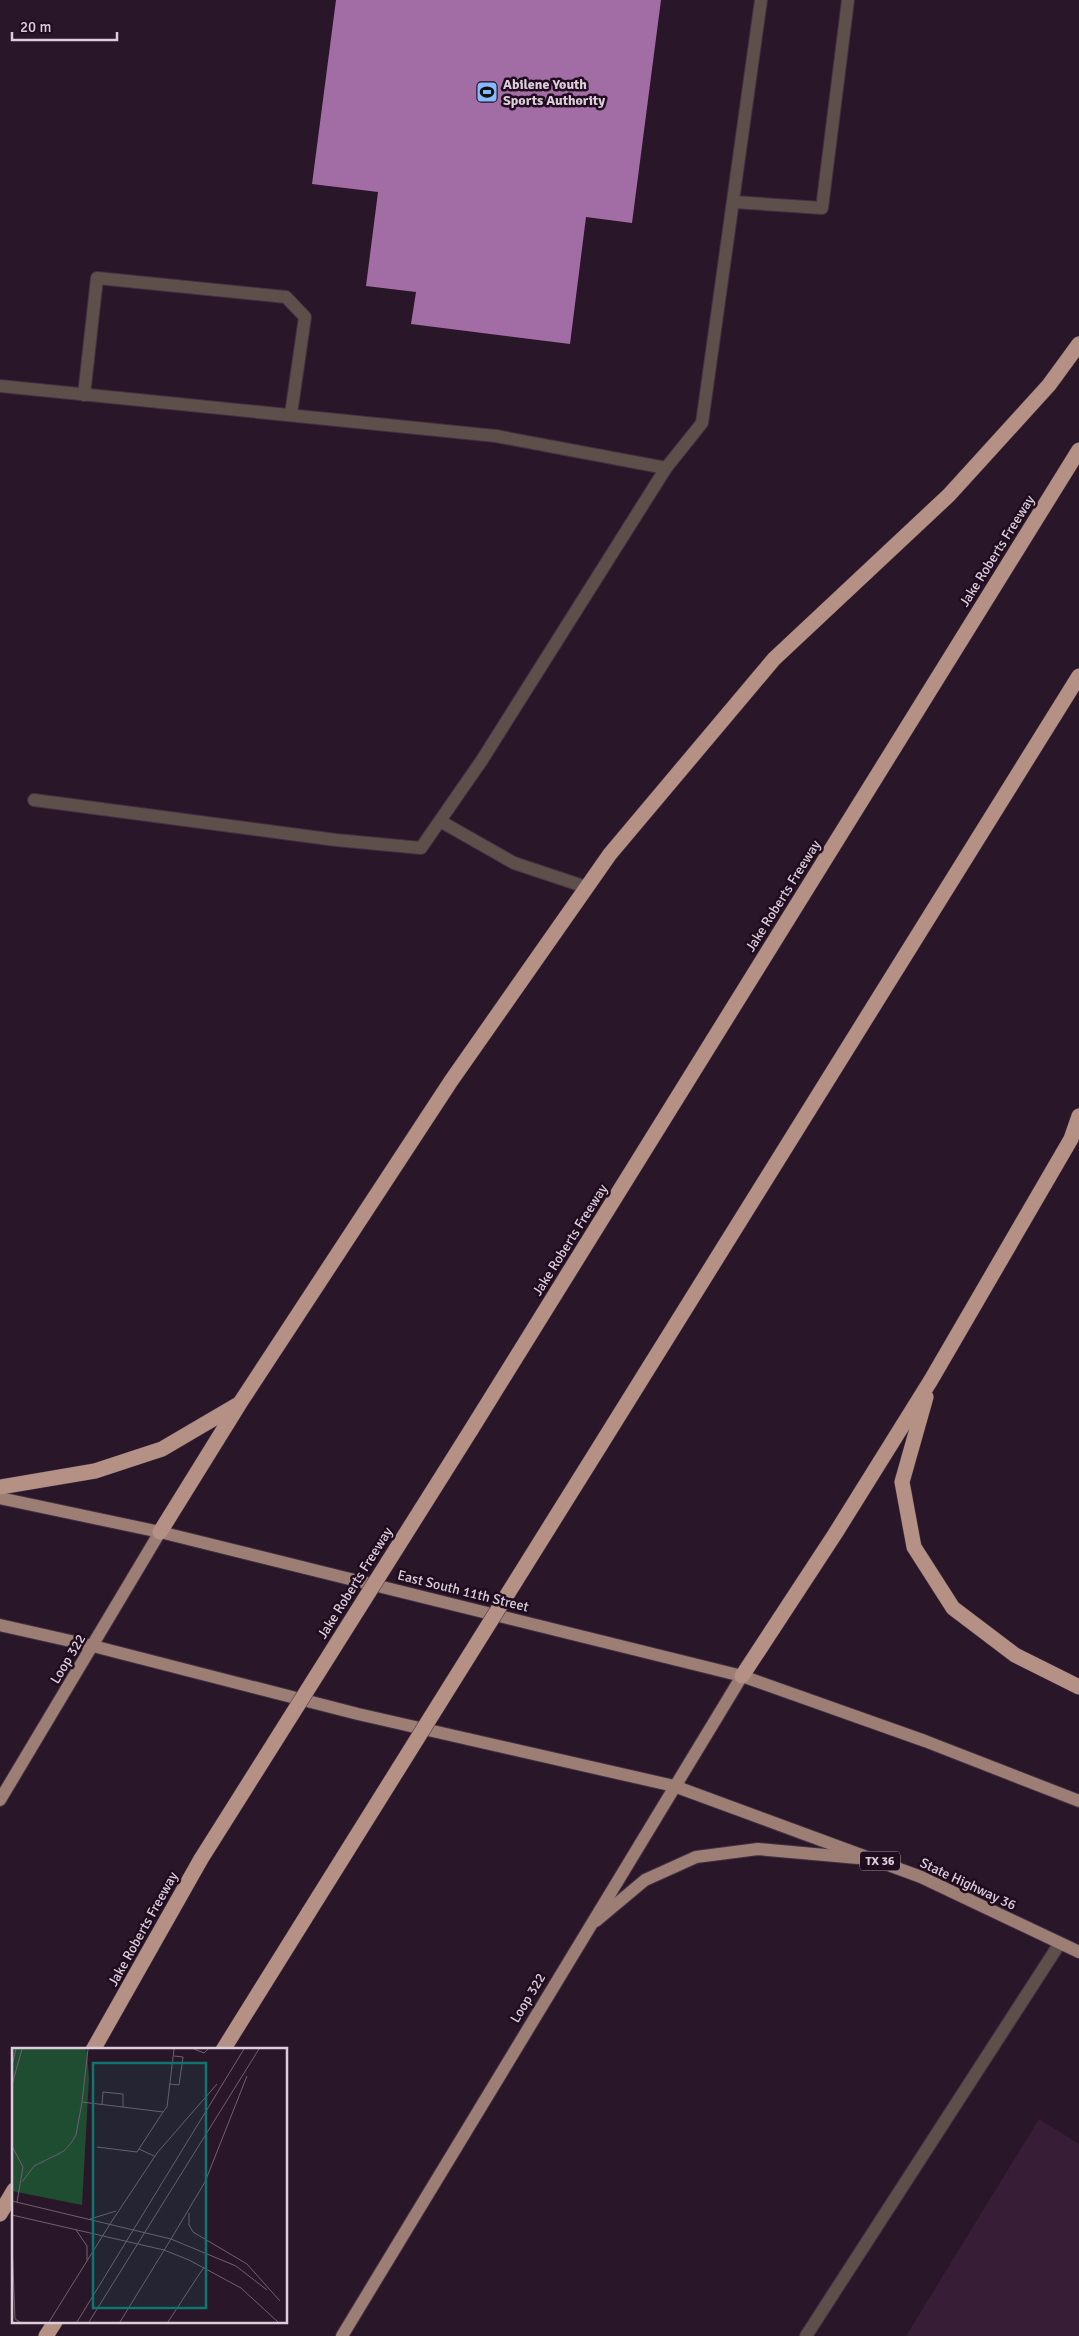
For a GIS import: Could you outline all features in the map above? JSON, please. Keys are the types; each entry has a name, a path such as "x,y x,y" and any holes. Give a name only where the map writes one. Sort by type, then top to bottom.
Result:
{"highway":[{"path":"160,1532 240,1403 451,1080 610,854 774,659 949,495 1049,385 1079,344"},
{"name":"Jake Roberts Freeway","path":"94,2048 201,1858 471,1430 1079,450"},
{"path":"224,2048 1079,676"},
{"path":"742,1676 835,1534 931,1380 1071,1139 1079,1116"},
{"path":"931,1380 902,1482 914,1547 953,1608 1015,1655 1079,1687"},
{"path":"0,1487 95,1471 162,1449 240,1403"},
{"path":"0,2214 12,2193"},
{"path":"46,2336 54,2324"}],"main road":[{"name":"East South 11th Street","path":"0,1498 160,1532 742,1676"},
{"name":"Loop 322","path":"0,1800 160,1532"},
{"name":"TX 36","path":"0,1625 93,1646 358,1714 674,1786"},
{"name":"Loop 322","path":"342,2336 742,1676"},
{"path":"742,1676 925,1741 1079,1801"},
{"name":"State Highway 36","path":"674,1786 921,1877 1079,1952"},
{"path":"587,1930 645,1880 696,1857 758,1849 875,1860"}],"lane":[{"path":"34,800 336,840 422,848 482,760 666,468 702,423 761,0"},
{"path":"734,202 822,208 848,0"},
{"path":"84,395 97,278 286,297 305,317 291,414"},
{"path":"0,386 496,436 666,468"},
{"path":"440,821 514,863 586,887"},
{"path":"806,2336 1060,1943"}],"shaded area":[{"path":"1039,2119 1079,2144 1079,2336 906,2336"}],"building":[{"name":"Abilene Youth Sports Authority","path":"336,0 661,0 632,223 586,217 570,344 411,324 416,292 366,286 378,192 312,184"}],"place":[{"name":"Abilene Youth Sports Authority","path":"487,92"}]}
